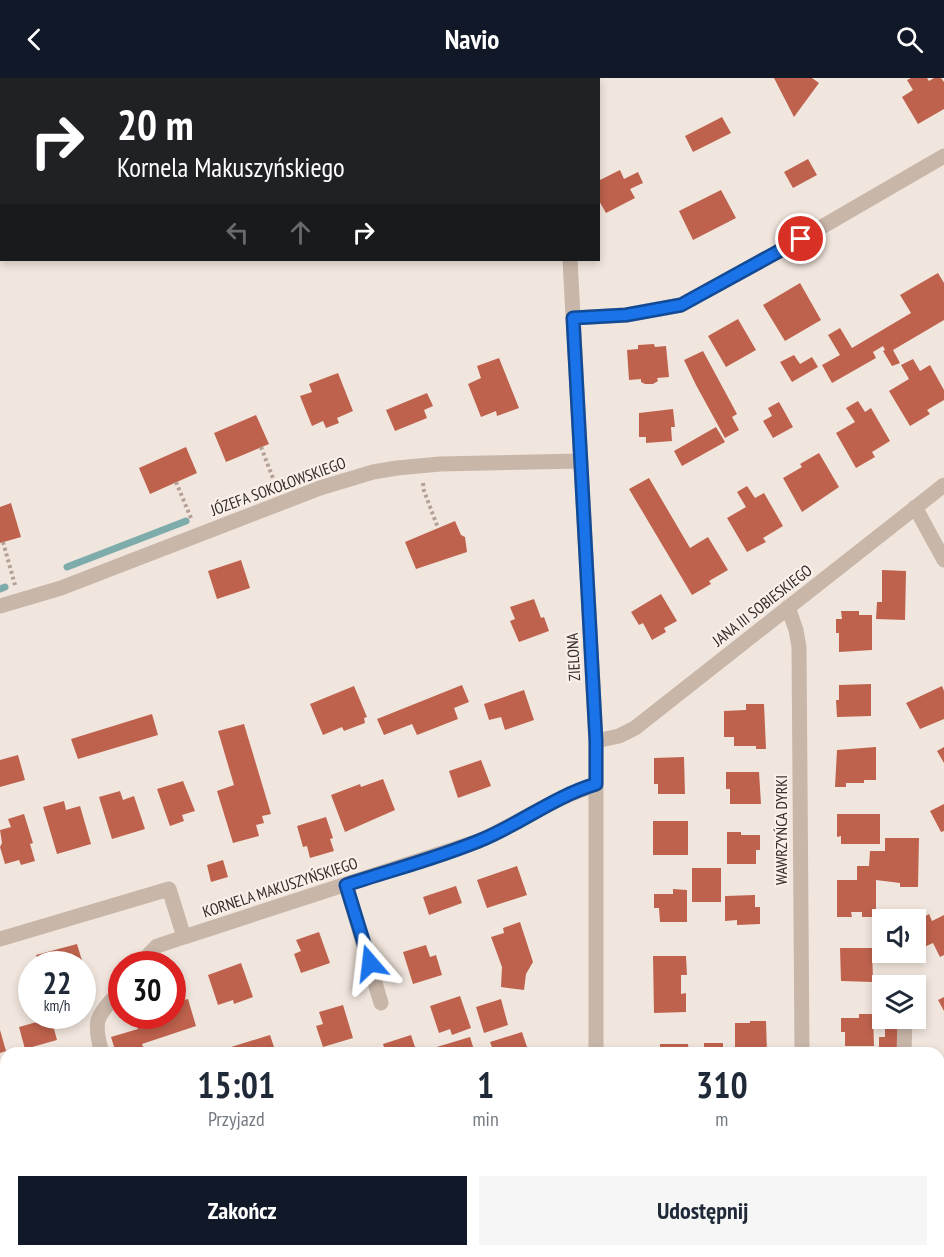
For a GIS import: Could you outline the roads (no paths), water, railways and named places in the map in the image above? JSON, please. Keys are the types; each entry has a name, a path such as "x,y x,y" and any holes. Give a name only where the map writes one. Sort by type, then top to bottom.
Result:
{"street":[{"path":"573,318 626,315 681,305 944,156"},
{"name":"ZIELONA","path":"570,261 596,741 596,1047"},
{"name":"JÓZEFA SOKOŁOWSKIEGO","path":"0,606 61,588 356,476 397,468 440,464 581,461"},
{"name":"JANA III SOBIESKIEGO","path":"596,741 619,736 635,728 944,485"},
{"path":"915,507 944,560"},
{"name":"WAWRZYŃCA DYRKI","path":"788,608 796,630 798,647 802,1047"},
{"name":"KORNELA MAKUSZYŃSKIEGO","path":"152,951 157,946 479,841 572,791 596,784"},
{"path":"346,885 381,1003"},
{"path":"0,939 169,889 184,937"},
{"path":"100,1047 95,1025 108,1006"},
{"path":"904,1047 905,1029"}],"waterway":[{"path":"283,483 315,470"},
{"path":"217,509 243,499"},
{"path":"67,567 186,521"},
{"path":"0,589 5,587"}]}
